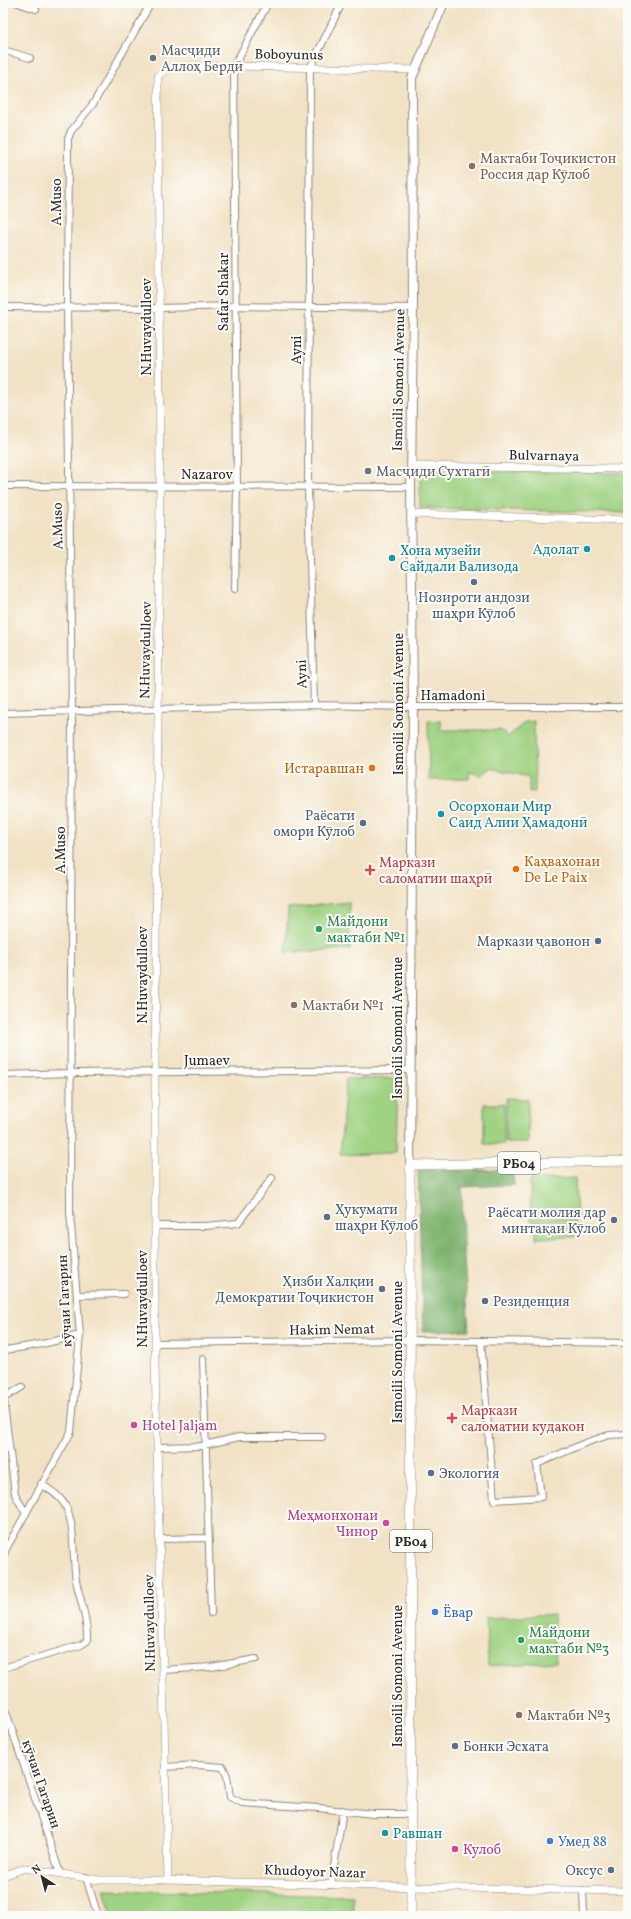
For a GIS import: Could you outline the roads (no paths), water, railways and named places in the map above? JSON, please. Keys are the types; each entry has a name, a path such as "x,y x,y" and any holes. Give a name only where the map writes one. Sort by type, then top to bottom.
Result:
{"main road":[{"name":"Ismoili Somoni Avenue","path":"411,1916 410,1165 413,707 411,514 413,308 412,78 444,3"},
{"name":"РБ04","path":"410,1165 628,1161"}],"street":[{"path":"18,3 36,9"},
{"name":"A.Muso","path":"72,1072 72,711 68,485 67,306 68,139 71,131 93,104 151,3"},
{"name":"Safar Shakar","path":"235,589 237,486 234,66 268,3"},
{"name":"Ayni","path":"314,705 308,487 310,68 342,3"},
{"path":"3,50 30,58"},
{"name":"Boboyunus","path":"162,71 169,67 234,66 416,70"},
{"name":"N.Huvaydulloev","path":"162,71 158,76 160,487 157,708 155,1343 168,1880"},
{"path":"3,307 67,306 159,308 235,306 413,308"},
{"name":"Bulvarnaya","path":"411,466 628,469"},
{"name":"Nazarov","path":"3,486 411,487"},
{"path":"411,514 628,520"},
{"name":"Hamadoni","path":"3,713 314,705 413,707 628,707"},
{"name":"Jumaev","path":"3,1076 72,1072 411,1070"},
{"name":"кӯчаи Гагарин","path":"3,1558 4,1548 26,1514 70,1432 80,1335 70,1212 72,1072"},
{"path":"155,1226 205,1226 238,1223 272,1178"},
{"path":"77,1295 124,1294"},
{"path":"6,1350 42,1344 80,1335"},
{"name":"Hakim Nemat","path":"155,1343 411,1340 628,1343"},
{"path":"481,1341 494,1500 541,1497 537,1464 609,1435 628,1434"},
{"path":"203,1359 207,1538 211,1613"},
{"path":"22,1387 4,1399 15,1494 26,1514"},
{"path":"158,1447 206,1444 239,1437 322,1437"},
{"path":"3,1668 87,1641 88,1630 76,1579 71,1520 59,1496 41,1484"},
{"path":"160,1539 207,1538"},
{"path":"163,1670 211,1667 256,1660"},
{"name":"кӯчаи Гагарин","path":"3,1703 60,1873"},
{"path":"165,1767 198,1765 223,1767 227,1776 230,1797 242,1803 343,1810 372,1814 411,1814"},
{"path":"331,1885 343,1810"},
{"name":"Khudoyor Nazar","path":"3,1876 25,1868 99,1880 168,1880 411,1887 628,1890"},
{"path":"86,1877 98,1916"},
{"path":"583,1890 584,1916"}],"place":[{"name":"Масҷиди Аллоҳ Бердӣ","path":"153,58"},
{"name":"Мактаби Тоҷикистон Россия дар Кӯлоб","path":"472,166"},
{"name":"Масҷиди Сухтагӣ","path":"368,471"},
{"name":"Адолат","path":"587,549"},
{"name":"Хона музейи Сайдали Вализода","path":"392,558"},
{"name":"Нозироти андози шаҳри Кӯлоб","path":"474,582"},
{"name":"Истаравшан","path":"372,768"},
{"name":"Осорхонаи Мир Саид Алии Ҳамадонӣ","path":"441,814"},
{"name":"Раёсати омори Кӯлоб","path":"363,823"},
{"name":"Каҳвахонаи De Le Paix","path":"516,869"},
{"name":"Маркази саломатии шаҳрӣ","path":"370,870"},
{"name":"Майдони мактаби №1","path":"319,929"},
{"name":"Маркази ҷавонон","path":"598,941"},
{"name":"Мактаби №1","path":"294,1005"},
{"name":"Ҳукумати шаҳри Кӯлоб","path":"327,1217"},
{"name":"Раёсати молия дар минтақаи Кӯлоб","path":"614,1220"},
{"name":"Ҳизби Халқии Демократии Тоҷикистон","path":"382,1289"},
{"name":"Резиденция","path":"485,1301"},
{"name":"Маркази саломатии кудакон","path":"452,1418"},
{"name":"Hotel Jaljam","path":"134,1425"},
{"name":"Экология","path":"431,1473"},
{"name":"Меҳмонхонаи Чинор","path":"386,1523"},
{"name":"Ёвар","path":"435,1612"},
{"name":"Майдони мактаби №3","path":"521,1640"},
{"name":"Мактаби №3","path":"519,1715"},
{"name":"Бонки Эсхата","path":"455,1746"},
{"name":"Равшан","path":"385,1833"},
{"name":"Умед 88","path":"550,1841"},
{"name":"Кулоб","path":"455,1849"},
{"name":"Оксус","path":"611,1870"}]}
